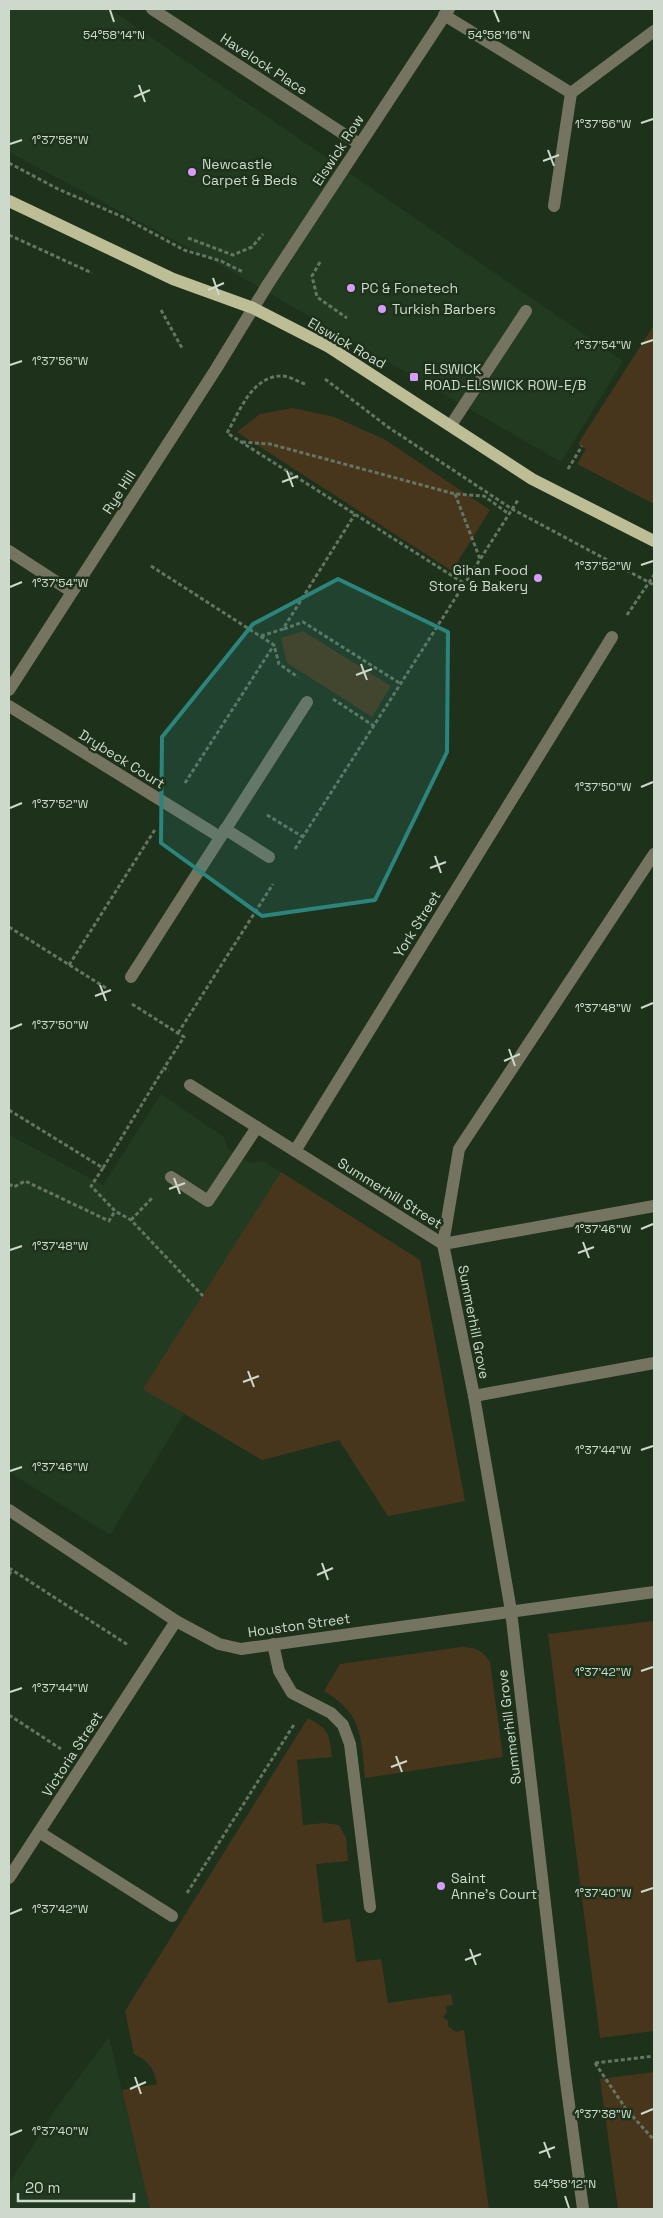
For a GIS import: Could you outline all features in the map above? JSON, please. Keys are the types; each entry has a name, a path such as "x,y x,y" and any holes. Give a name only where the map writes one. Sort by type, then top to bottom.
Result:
{"main road":[{"name":"Elswick Road","path":"9,201 173,279 253,308 329,347 451,424 532,479 654,541"}],"street":[{"name":"Havelock Place","path":"152,9 359,144"},
{"name":"Elswick Row","path":"253,308 446,12"},
{"path":"446,12 571,93"},
{"path":"554,206 571,93 654,31"},
{"name":"Rye Hill","path":"9,690 253,308"},
{"path":"451,424 526,311"},
{"path":"9,552 72,592"},
{"name":"York Street","path":"295,1151 612,637"},
{"path":"131,977 306,702"},
{"name":"Drybeck Court","path":"9,706 223,833 269,857"},
{"path":"443,1244 459,1149 654,854"},
{"name":"Summerhill Street","path":"190,1085 443,1244 654,1206"},
{"path":"170,1176 208,1201 257,1127"},
{"name":"Summerhill Grove","path":"443,1244 474,1396 511,1611 564,2067 583,2209"},
{"path":"474,1396 654,1363"},
{"name":"Houston Street","path":"9,1510 176,1621 219,1644 241,1649 654,1592"},
{"name":"Victoria Street","path":"9,1878 176,1621"},
{"path":"273,1644 279,1671 292,1693 331,1713 343,1725 350,1744 370,1906"},
{"path":"40,1832 172,1916"}],"path":[{"path":"188,238 233,255 252,247 263,234"},
{"path":"9,235 95,274"},
{"path":"320,262 312,276 317,297 347,318"},
{"path":"161,310 182,348"},
{"path":"305,384 283,376 261,381 251,392 227,433 465,584"},
{"path":"321,376 388,427 512,510 654,585"},
{"path":"242,442 270,444 455,494 484,496 509,514"},
{"path":"572,462 582,446"},
{"path":"292,854 532,479"},
{"path":"455,494 480,560"},
{"path":"284,629 355,514"},
{"path":"151,566 274,645 279,664 303,680"},
{"path":"612,637 654,575"},
{"path":"262,636 303,622 401,684"},
{"path":"326,695 374,726"},
{"path":"282,825 302,837"},
{"path":"178,1032 276,878"},
{"path":"9,927 111,991"},
{"path":"128,1001 184,1037"},
{"path":"164,1068 91,1186 115,1211 131,1220 203,1296"},
{"path":"9,1110 103,1168"},
{"path":"131,1220 170,1176"},
{"path":"9,1184 14,1187 25,1181 109,1221 115,1211"},
{"path":"9,1575 10,1569 151,1660"},
{"path":"172,1916 309,1702"},
{"path":"9,1715 84,1763"},
{"path":"564,2067 654,2056"},
{"path":"595,2063 626,2109 654,2140"}],"highlighted area":[{"path":"338,579 448,632 447,752 375,900 262,916 161,843 162,737 253,624"}],"shaded area":[{"path":"9,9 110,9 623,361 561,462 217,263 9,152"},
{"path":"654,325 654,504 577,464 586,449 578,444"},
{"path":"293,408 334,417 384,439 490,510 452,571 237,432 260,414"},
{"path":"303,631 391,686 372,717 287,663 281,638"},
{"path":"161,1094 224,1137 227,1148 250,1163 263,1161 420,1260 465,1501 388,1516 339,1440 262,1460 184,1414 110,1535 9,1472 9,1135 103,1185"},
{"path":"281,1172 420,1260 465,1501 388,1516 339,1440 262,1460 143,1389"},
{"path":"654,1621 654,2031 600,2038 548,1634"},
{"path":"461,1647 478,1650 490,1662 503,1757 365,1778 358,1728 346,1709 324,1691 340,1664"},
{"path":"308,1718 321,1726 327,1733 332,1757 297,1760 303,1825 325,1823 339,1825 346,1838 348,1861 316,1864 323,1923 350,1919 356,1962 381,1959 388,2003 451,1994 453,2005 446,2006 447,2012 443,2017 448,2021 448,2026 456,2032 464,2030 489,2209 150,2209 122,2090 157,2084 150,2066 134,2054 125,2011"},
{"path":"109,2037 150,2209 9,2209 9,2184 55,2110"},
{"path":"654,2072 654,2209 618,2209 600,2079"}],"place":[{"name":"Newcastle Carpet & Beds","path":"192,172"},
{"name":"PC & Fonetech","path":"351,288"},
{"name":"Turkish Barbers","path":"382,309"},
{"name":"ELSWICK ROAD-ELSWICK ROW-E/B","path":"414,377"},
{"name":"Gihan Food Store & Bakery","path":"538,578"},
{"name":"Saint Anne's Court","path":"441,1886"}]}
